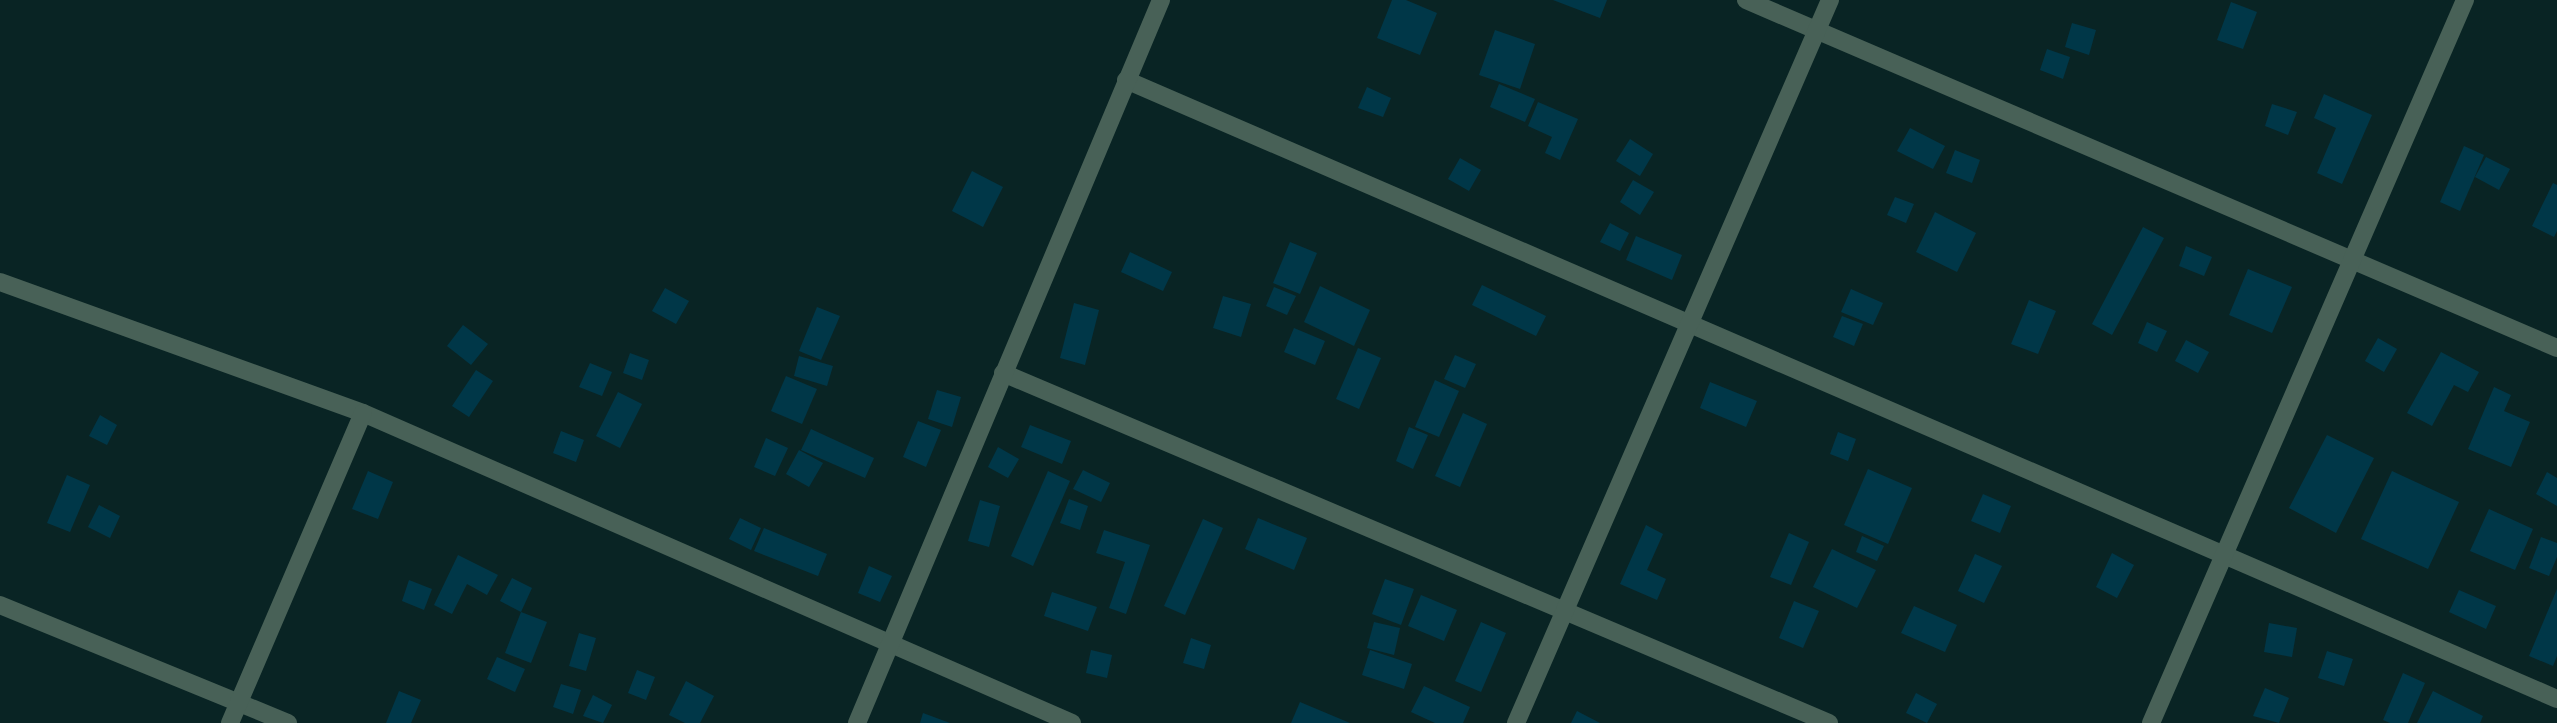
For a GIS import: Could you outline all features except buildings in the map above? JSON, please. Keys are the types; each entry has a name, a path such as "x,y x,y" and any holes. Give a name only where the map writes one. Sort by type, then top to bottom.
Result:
{"street":[{"path":"857,723 1161,0"},
{"path":"1746,0 2557,348"},
{"path":"1516,723 1830,0"},
{"path":"2151,723 2465,0"},
{"path":"1126,80 2557,699"},
{"path":"0,282 363,413 1072,723"},
{"path":"1003,373 1829,723"},
{"path":"230,723 363,413"},
{"path":"0,605 288,723"}]}
